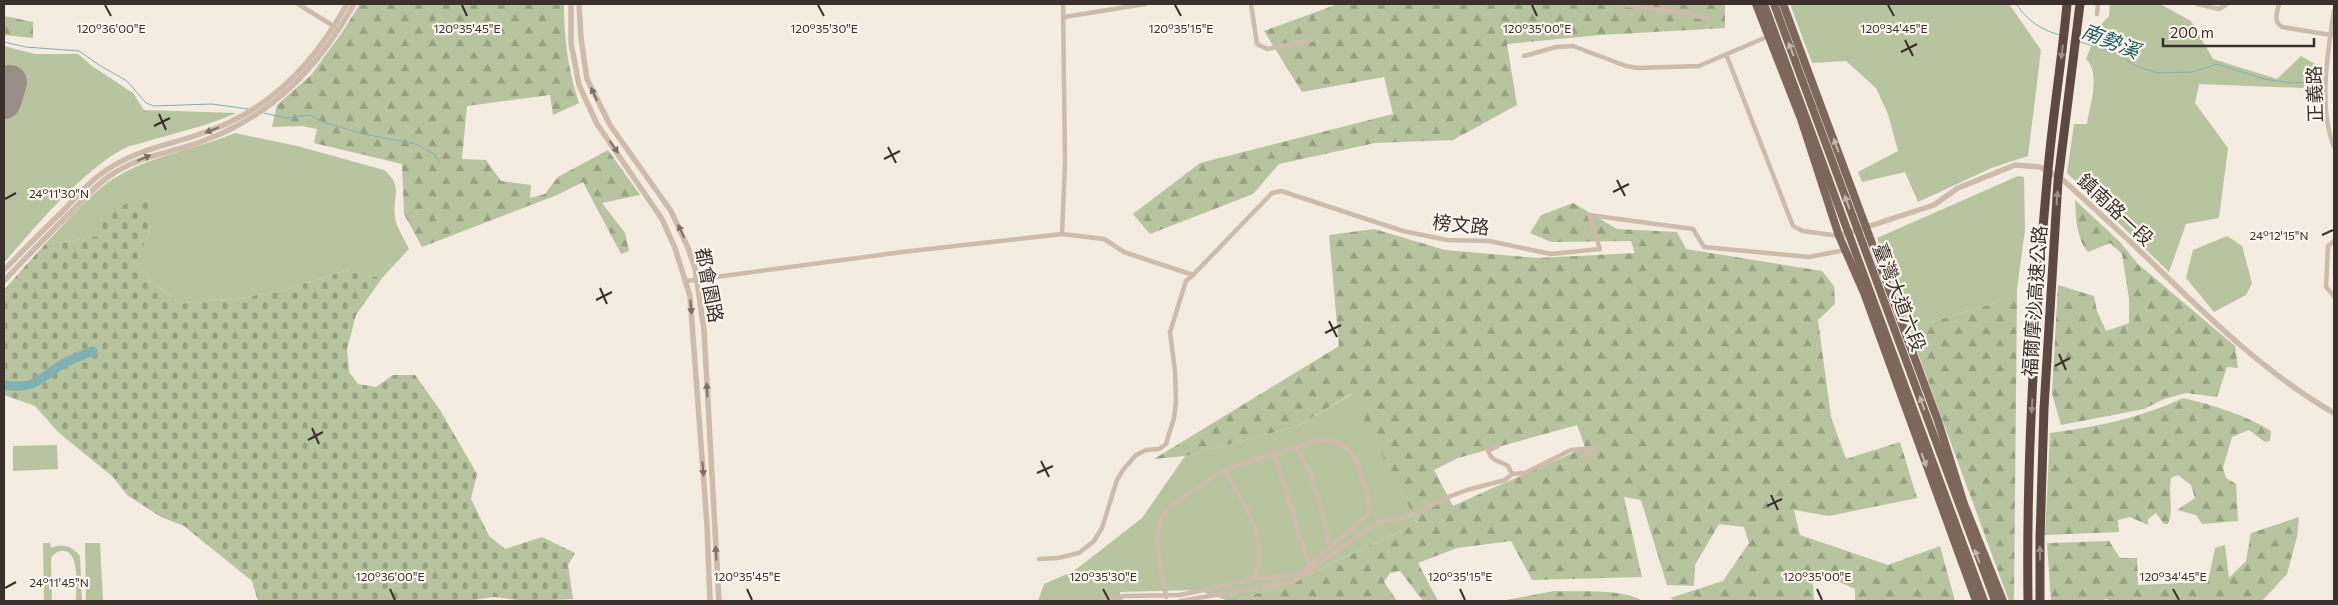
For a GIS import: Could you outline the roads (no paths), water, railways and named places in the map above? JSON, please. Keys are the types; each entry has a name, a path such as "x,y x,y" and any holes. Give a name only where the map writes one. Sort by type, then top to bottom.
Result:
{"highway":[{"name":"福爾摩沙高速公路","path":"2028,601 2027,524 2037,300 2048,169 2067,4"},
{"name":"福爾摩沙高速公路","path":"2040,601 2044,408 2058,181 2080,4"}],"main road":[{"name":"臺灣大道六段","path":"1756,4 1844,235 1909,392 1963,548 1984,601"},
{"name":"臺灣大道六段","path":"1764,4 1793,77 1844,235 1846,250 1867,302 1976,601"},
{"name":"臺灣大道六段","path":"1774,4 1995,601"},
{"name":"臺灣大道六段","path":"1783,4 1938,421 1964,504 2003,601"}],"street":[{"path":"298,4 337,28"},
{"path":"4,270 81,192 107,170 141,152 199,135 229,123 250,111 287,84 337,28 347,4"},
{"path":"4,282 107,177 149,155 201,142 233,129 253,117 308,71 354,4"},
{"name":"都會園路","path":"571,4 571,43 579,85 597,124 662,219 675,248 690,296 707,525 710,601"},
{"name":"都會園路","path":"580,4 581,38 587,79 610,125 671,211 688,248 697,279 704,330 719,601"},
{"path":"1062,234 1065,163 1063,4"},
{"path":"1064,17 1145,4"},
{"path":"1251,4 1257,44 1267,49 1311,40"},
{"path":"1619,4 1690,14 1708,19"},
{"path":"2097,14 2098,4"},
{"path":"2198,4 2219,9 2226,5"},
{"path":"2279,4 2276,19 2282,27 2331,35"},
{"name":"正義路","path":"2334,10 2326,77 2327,116 2334,147"},
{"path":"1524,56 1556,47 1573,46 1626,66 1638,68 1699,66 1769,36"},
{"path":"1726,54 1793,226 1803,231 1844,235"},
{"path":"2327,116 2334,115"},
{"name":"鎮南路一段","path":"1844,235 1934,205 1958,188 2004,168 2015,165 2040,167 2062,179 2196,306 2275,373 2307,398 2334,413"},
{"name":"榜文路","path":"1193,275 1272,193 1280,191 1403,231 1448,240 1489,241 1551,254 1600,249 1589,215 1693,229 1704,248 1809,257 1846,250"},
{"path":"686,281 1062,234 1104,239 1124,252 1193,275"},
{"path":"2334,241 2328,246 2326,287 2334,296"},
{"path":"1039,559 1058,558 1079,553 1094,541 1102,528 1117,480 1123,470 1136,455 1146,450 1158,449 1166,444 1174,418 1176,402 1175,372 1170,332 1186,281 1193,275"},
{"path":"1106,601 1125,596 1166,597 1253,579 1285,576 1302,572 1368,514 1370,498 1360,470 1347,447 1337,442 1318,440 1274,452 1224,470 1170,506 1164,512 1159,522 1158,539 1166,597"},
{"path":"1295,446 1311,475 1330,549"},
{"path":"1498,446 1488,450 1490,456 1494,461 1508,466 1512,474"},
{"path":"1180,601 1293,582 1378,524 1416,514 1443,499 1467,490 1505,480 1512,474 1524,473 1571,450 1596,448 1582,457"},
{"path":"1274,452 1309,566"},
{"path":"1224,470 1252,521 1260,567 1253,579"}],"waterway":[{"name":"南勢溪","path":"2012,4 2017,5 2036,24 2060,35"},
{"path":"4,42 26,47 79,51 127,81 146,103 154,106 212,104 248,109"},
{"name":"南勢溪","path":"2080,42 2114,52 2136,66 2158,73 2192,72 2217,64 2264,79 2290,83 2323,81"},
{"path":"264,113 287,118 310,115 323,122 364,134 415,144 434,154 440,163"},
{"path":"4,385 29,385 72,359 93,351"}]}
